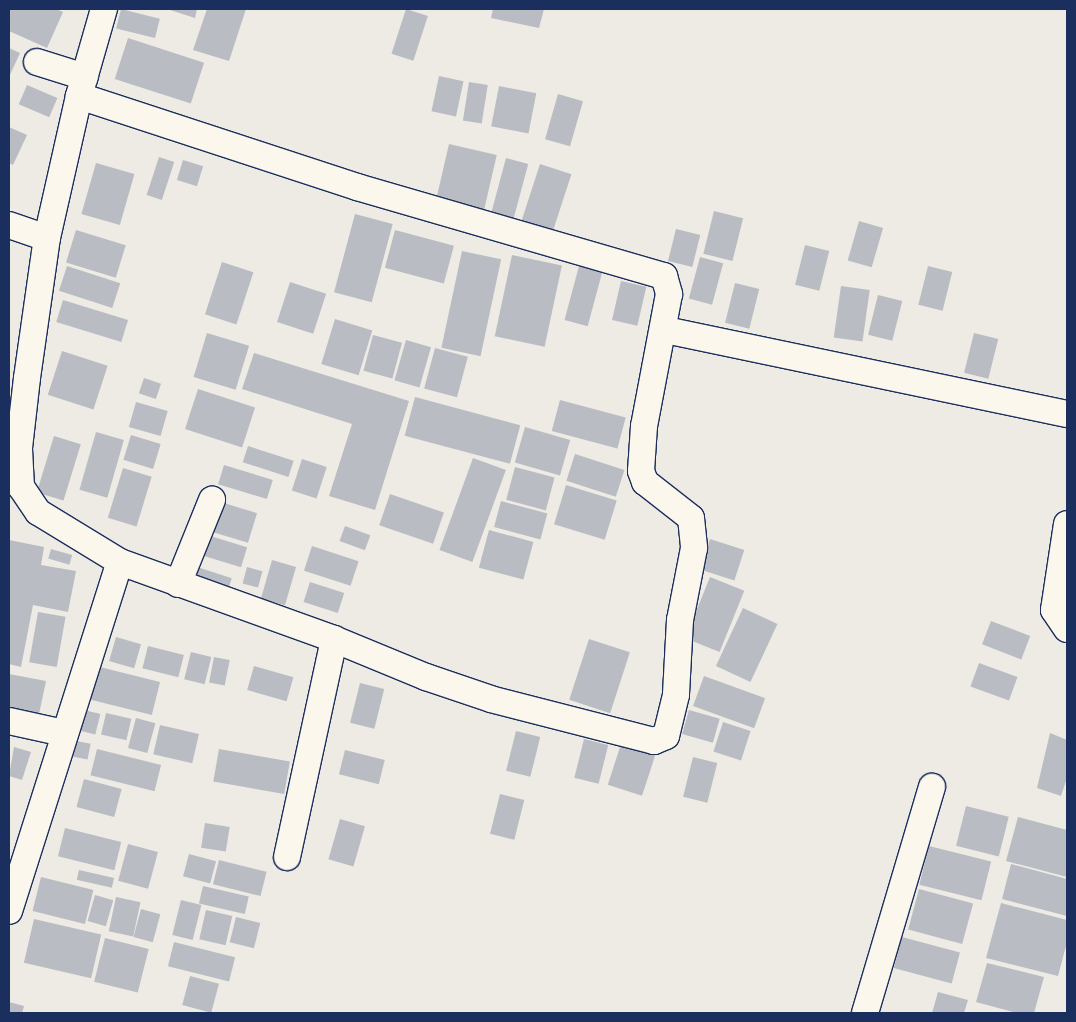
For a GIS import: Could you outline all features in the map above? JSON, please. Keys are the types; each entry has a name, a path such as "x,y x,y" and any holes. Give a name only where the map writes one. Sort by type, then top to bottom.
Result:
{"street":[{"path":"37,62 82,87 357,188 664,276 670,294 665,330 644,426 641,471 645,482 691,518 694,548 680,620 676,694 666,736 654,741 491,699 334,639 120,562 38,512 21,486 19,448 47,238 82,87 104,9"},
{"path":"9,225 47,238"},
{"path":"665,330 1067,414"},
{"path":"178,584 212,500"},
{"path":"1067,524 1054,610 1067,629"},
{"path":"9,911 64,733 120,562"},
{"path":"287,857 334,639"},
{"path":"9,721 64,733"},
{"path":"865,1013 932,787"}],"building":[{"path":"9,9 56,9 63,12 47,48 9,31"},
{"path":"121,9 160,19 155,38 116,28"},
{"path":"167,9 197,9 195,18"},
{"path":"207,9 246,9 229,61 193,50"},
{"path":"406,9 428,16 413,61 391,54"},
{"path":"493,9 544,9 539,28 491,18"},
{"path":"128,38 204,63 191,104 115,79"},
{"path":"9,48 20,53 9,77"},
{"path":"439,76 463,81 456,116 432,111"},
{"path":"469,82 488,85 482,123 463,121"},
{"path":"27,85 57,98 49,117 19,104"},
{"path":"499,86 536,93 528,133 491,126"},
{"path":"558,94 583,101 570,146 545,139"},
{"path":"9,127 27,135 13,165 9,163"},
{"path":"449,144 497,155 483,213 436,201"},
{"path":"159,157 174,162 162,200 147,195"},
{"path":"506,158 528,164 511,227 489,221"},
{"path":"183,160 203,166 197,186 177,180"},
{"path":"96,163 134,174 120,225 81,214"},
{"path":"540,164 571,174 552,233 521,223"},
{"path":"714,211 743,218 732,261 703,254"},
{"path":"355,214 393,224 372,302 334,292"},
{"path":"859,221 883,228 872,267 848,260"},
{"path":"676,229 700,235 692,267 668,261"},
{"path":"76,230 126,245 116,278 66,263"},
{"path":"395,230 454,246 444,283 385,268"},
{"path":"805,245 829,251 819,291 795,285"},
{"path":"462,251 501,259 481,356 441,348"},
{"path":"512,255 562,266 545,347 495,336"},
{"path":"700,257 723,263 712,305 689,299"},
{"path":"222,262 253,272 236,325 205,314"},
{"path":"67,266 120,283 112,308 59,291"},
{"path":"579,266 602,272 588,326 565,320"},
{"path":"928,266 952,272 943,311 918,305"},
{"path":"621,281 646,287 637,326 612,320"},
{"path":"290,282 326,294 313,334 277,322"},
{"path":"735,283 759,289 749,329 725,323"},
{"path":"841,286 870,290 862,342 834,337"},
{"path":"878,295 902,301 892,341 868,335"},
{"path":"63,300 128,320 121,342 56,322"},
{"path":"335,319 372,330 359,375 321,364"},
{"path":"207,333 249,346 236,390 194,377"},
{"path":"974,333 998,339 988,379 964,373"},
{"path":"373,335 402,343 392,379 363,371"},
{"path":"406,340 431,347 419,388 394,380"},
{"path":"435,348 468,357 457,397 424,389"},
{"path":"62,351 108,366 93,410 48,395"},
{"path":"254,353 409,401 375,510 329,496 352,424 242,389"},
{"path":"144,378 161,384 156,399 139,393"},
{"path":"198,389 255,408 242,447 185,429"},
{"path":"415,397 520,425 510,464 405,436"},
{"path":"560,400 626,418 617,449 552,431"},
{"path":"136,402 168,411 161,436 129,427"},
{"path":"525,427 570,440 560,476 515,463"},
{"path":"96,432 124,440 107,498 79,490"},
{"path":"131,435 161,444 153,469 123,460"},
{"path":"54,436 81,444 64,501 37,492"},
{"path":"248,446 294,461 288,477 243,462"},
{"path":"575,454 624,470 616,497 566,481"},
{"path":"473,458 506,470 472,562 439,550"},
{"path":"302,459 327,467 317,498 292,490"},
{"path":"224,465 273,480 267,499 218,484"},
{"path":"515,467 555,478 546,510 506,500"},
{"path":"123,468 152,477 136,526 108,518"},
{"path":"566,485 617,500 605,540 554,524"},
{"path":"390,494 444,513 433,544 379,525"},
{"path":"214,500 257,513 248,543 205,530"},
{"path":"501,501 547,513 540,540 494,527"},
{"path":"345,526 370,535 365,550 340,541"},
{"path":"489,530 533,542 523,580 479,568"},
{"path":"207,535 247,547 241,567 201,555"},
{"path":"710,539 744,550 734,581 700,569"},
{"path":"9,540 44,547 41,565 76,571 68,612 33,605 21,667 9,664"},
{"path":"312,546 359,561 351,586 304,571"},
{"path":"51,549 72,555 69,565 48,559"},
{"path":"272,560 296,567 285,605 261,598"},
{"path":"188,564 232,578 225,598 182,584"},
{"path":"247,567 262,571 258,588 243,583"},
{"path":"710,577 744,591 720,652 685,638"},
{"path":"310,582 344,593 338,613 304,602"},
{"path":"743,608 777,624 750,682 716,666"},
{"path":"38,612 66,617 57,667 29,662"},
{"path":"991,621 1030,636 1021,659 982,644"},
{"path":"116,637 141,644 134,668 109,661"},
{"path":"589,639 630,652 610,713 569,700"},
{"path":"148,646 184,655 178,677 142,668"},
{"path":"191,652 211,657 205,684 184,679"},
{"path":"214,657 230,660 225,686 209,683"},
{"path":"979,663 1018,677 1009,701 970,686"},
{"path":"96,666 160,682 152,715 88,699"},
{"path":"254,666 293,677 287,701 247,690"},
{"path":"9,674 46,681 38,719 9,713"},
{"path":"704,676 765,698 754,728 693,706"},
{"path":"360,683 384,689 374,729 350,723"},
{"path":"80,709 100,714 95,734 75,729"},
{"path":"689,710 720,719 713,743 682,734"},
{"path":"106,713 131,719 126,740 101,734"},
{"path":"136,718 155,723 147,753 128,748"},
{"path":"723,722 751,731 741,760 713,751"},
{"path":"160,725 199,734 192,763 153,754"},
{"path":"516,731 540,737 530,777 506,771"},
{"path":"1050,733 1067,740 1067,778 1061,796 1037,788"},
{"path":"584,739 608,745 599,784 574,778"},
{"path":"71,740 91,744 88,760 68,756"},
{"path":"622,741 656,752 642,796 608,785"},
{"path":"14,747 31,752 22,780 9,776"},
{"path":"97,749 161,765 155,791 90,775"},
{"path":"219,749 290,762 284,794 213,781"},
{"path":"345,750 385,760 379,784 339,774"},
{"path":"693,757 717,763 707,803 683,797"},
{"path":"84,779 122,789 114,817 76,807"},
{"path":"500,794 524,800 514,840 490,834"},
{"path":"966,806 1009,817 999,856 956,846"},
{"path":"1018,817 1067,830 1067,877 1006,861"},
{"path":"340,819 365,826 353,867 328,859"},
{"path":"205,823 230,827 226,852 201,848"},
{"path":"65,828 121,842 114,870 58,856"},
{"path":"128,844 158,852 148,889 118,881"},
{"path":"929,846 991,861 981,900 919,885"},
{"path":"189,854 216,861 210,883 183,876"},
{"path":"219,860 267,872 260,896 213,884"},
{"path":"1011,864 1067,879 1067,916 1002,899"},
{"path":"79,870 114,878 112,888 77,880"},
{"path":"41,877 93,890 85,924 33,911"},
{"path":"203,886 249,897 245,914 199,904"},
{"path":"919,889 973,903 962,944 908,930"},
{"path":"95,895 113,900 106,926 88,921"},
{"path":"116,897 140,902 133,936 109,931"},
{"path":"181,900 201,905 193,940 172,935"},
{"path":"1001,903 1067,920 1067,942 1058,976 986,958"},
{"path":"141,909 160,914 153,942 133,937"},
{"path":"206,910 232,916 226,945 199,939"},
{"path":"236,917 260,923 254,948 230,942"},
{"path":"34,919 101,935 91,978 24,963"},
{"path":"902,937 960,953 952,983 894,968"},
{"path":"105,938 149,949 138,993 94,982"},
{"path":"174,942 235,957 229,981 168,966"},
{"path":"987,963 1044,977 1034,1013 1017,1013 976,1002"},
{"path":"190,976 219,984 211,1013 182,1005"},
{"path":"938,992 968,1000 964,1013 932,1013"},
{"path":"9,1002 24,1006 22,1013 9,1013"}]}
